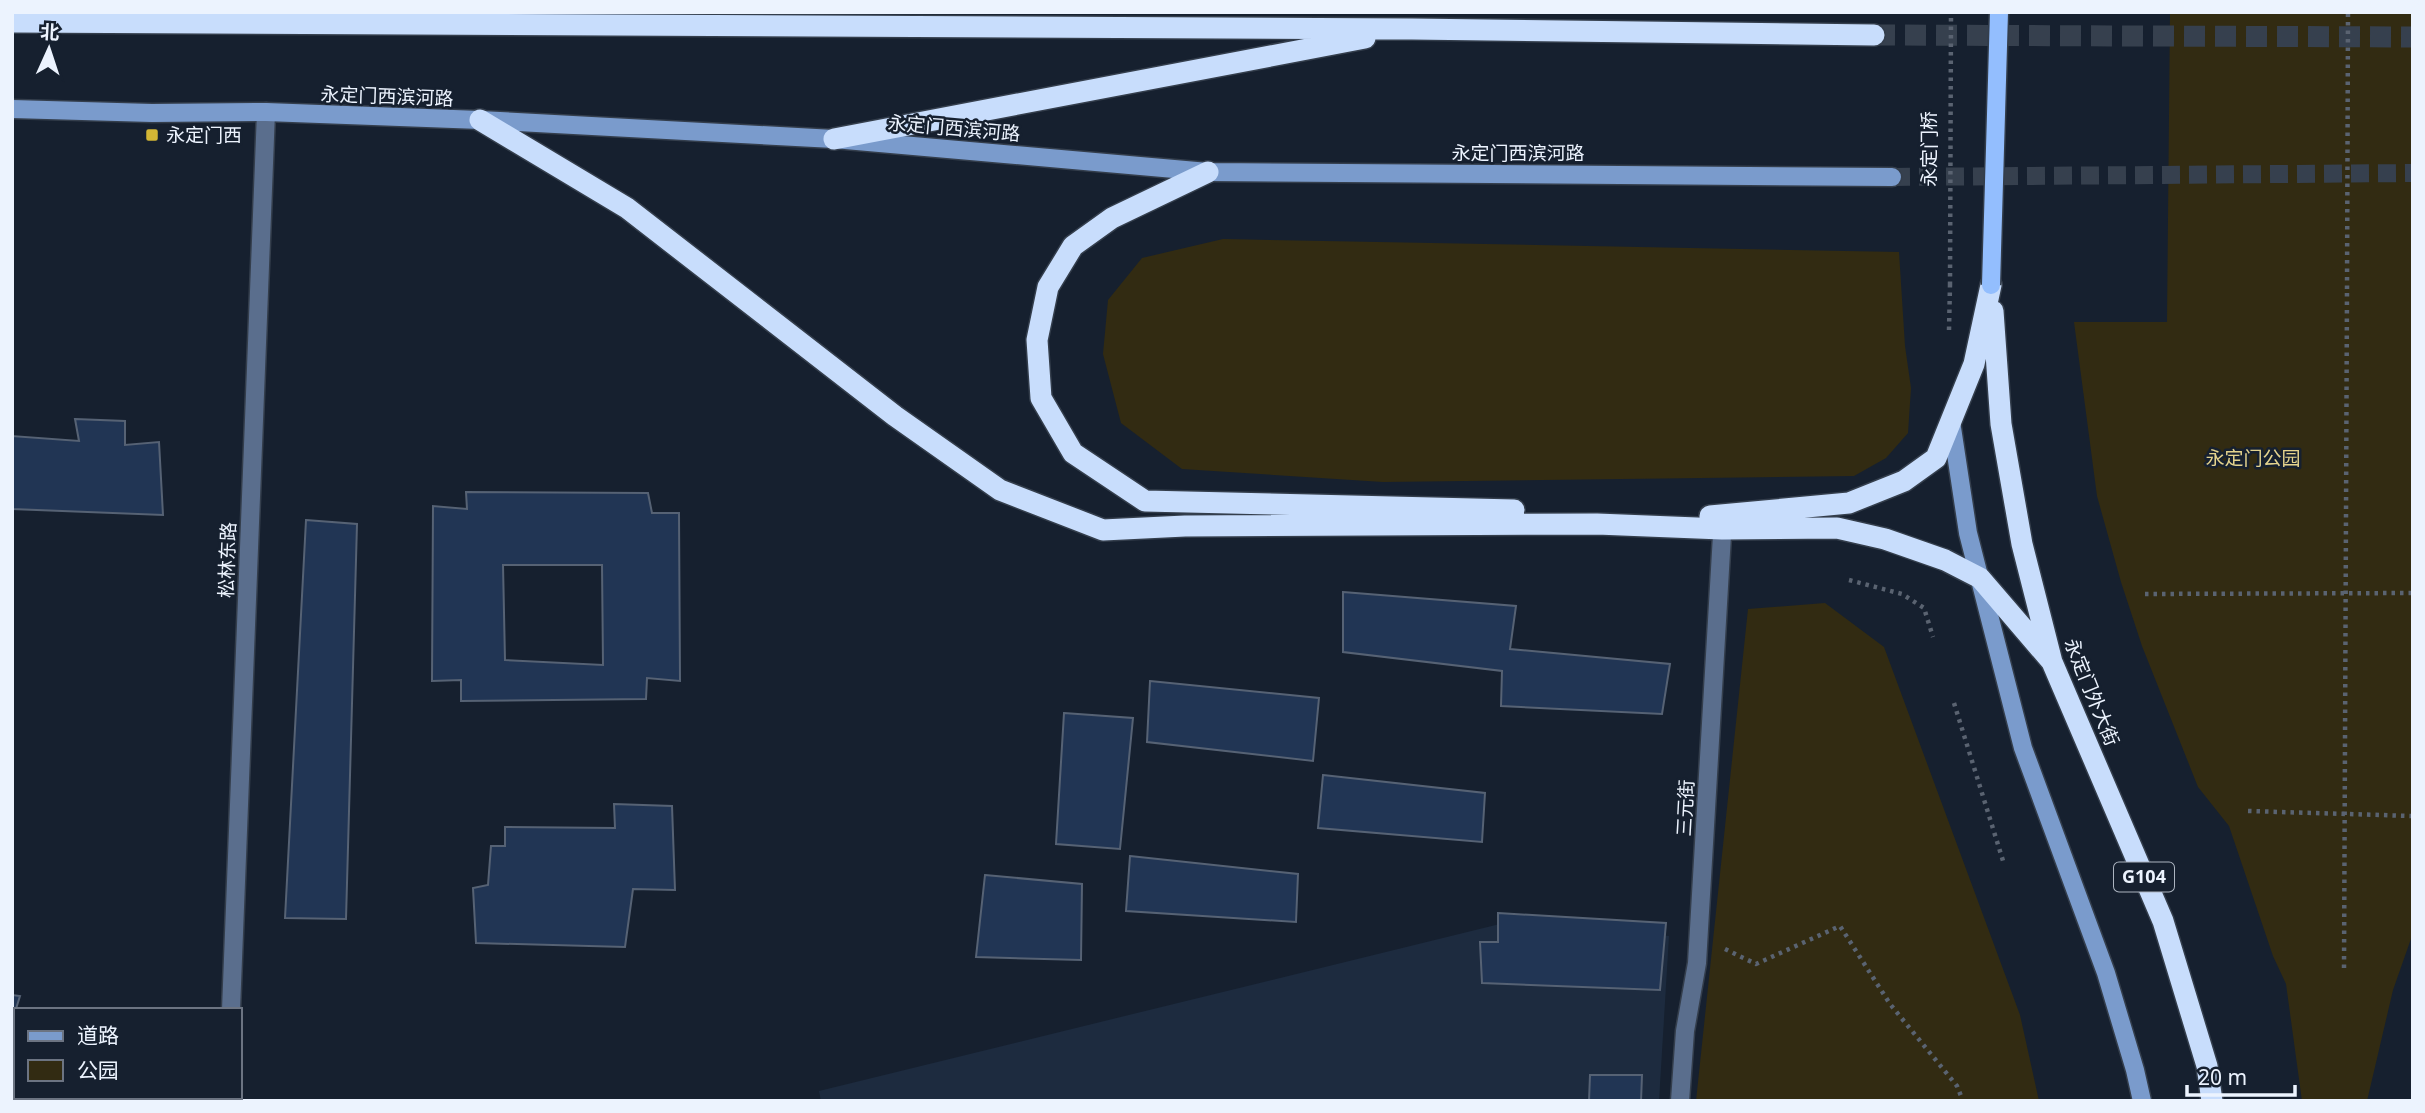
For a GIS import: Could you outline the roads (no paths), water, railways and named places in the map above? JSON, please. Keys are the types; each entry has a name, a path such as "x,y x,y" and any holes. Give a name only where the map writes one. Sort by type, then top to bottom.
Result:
{"highway":[{"path":"12,22 1412,29 1874,35"},
{"path":"834,139 1412,29"},
{"path":"480,120 627,208 895,416 1000,490 1103,530 1185,526 1723,523 1849,503 1897,484 1936,458 1974,364 1991,285"},
{"path":"1208,172 1112,218 1073,246 1048,287 1037,340 1041,398 1073,453 1145,501 1837,528 1885,539 1934,556 1980,578 2052,662"},
{"name":"永定门外大街","path":"1991,285 2001,425 2022,544 2052,662 2163,921 2207,1066 2213,1101"}],"main road":[{"path":"1991,285 1999,12"}],"street":[{"name":"永定门西滨河路","path":"12,109 152,113 266,112 480,120 834,139 1208,172 1892,177"},
{"name":"松林东路","path":"231,1008 266,112"},
{"path":"1951,421 1968,533 2023,748 2106,973 2142,1101"},
{"name":"三元街","path":"1680,1101 1685,1031 1699,937 1723,523"}],"tunnel":[{"path":"1874,35 2413,37"},
{"path":"1892,177 2413,173"}],"place":[{"name":"永定门西","path":"152,135"}],"park label":[{"name":"永定门公园","path":"2253,458"}]}
